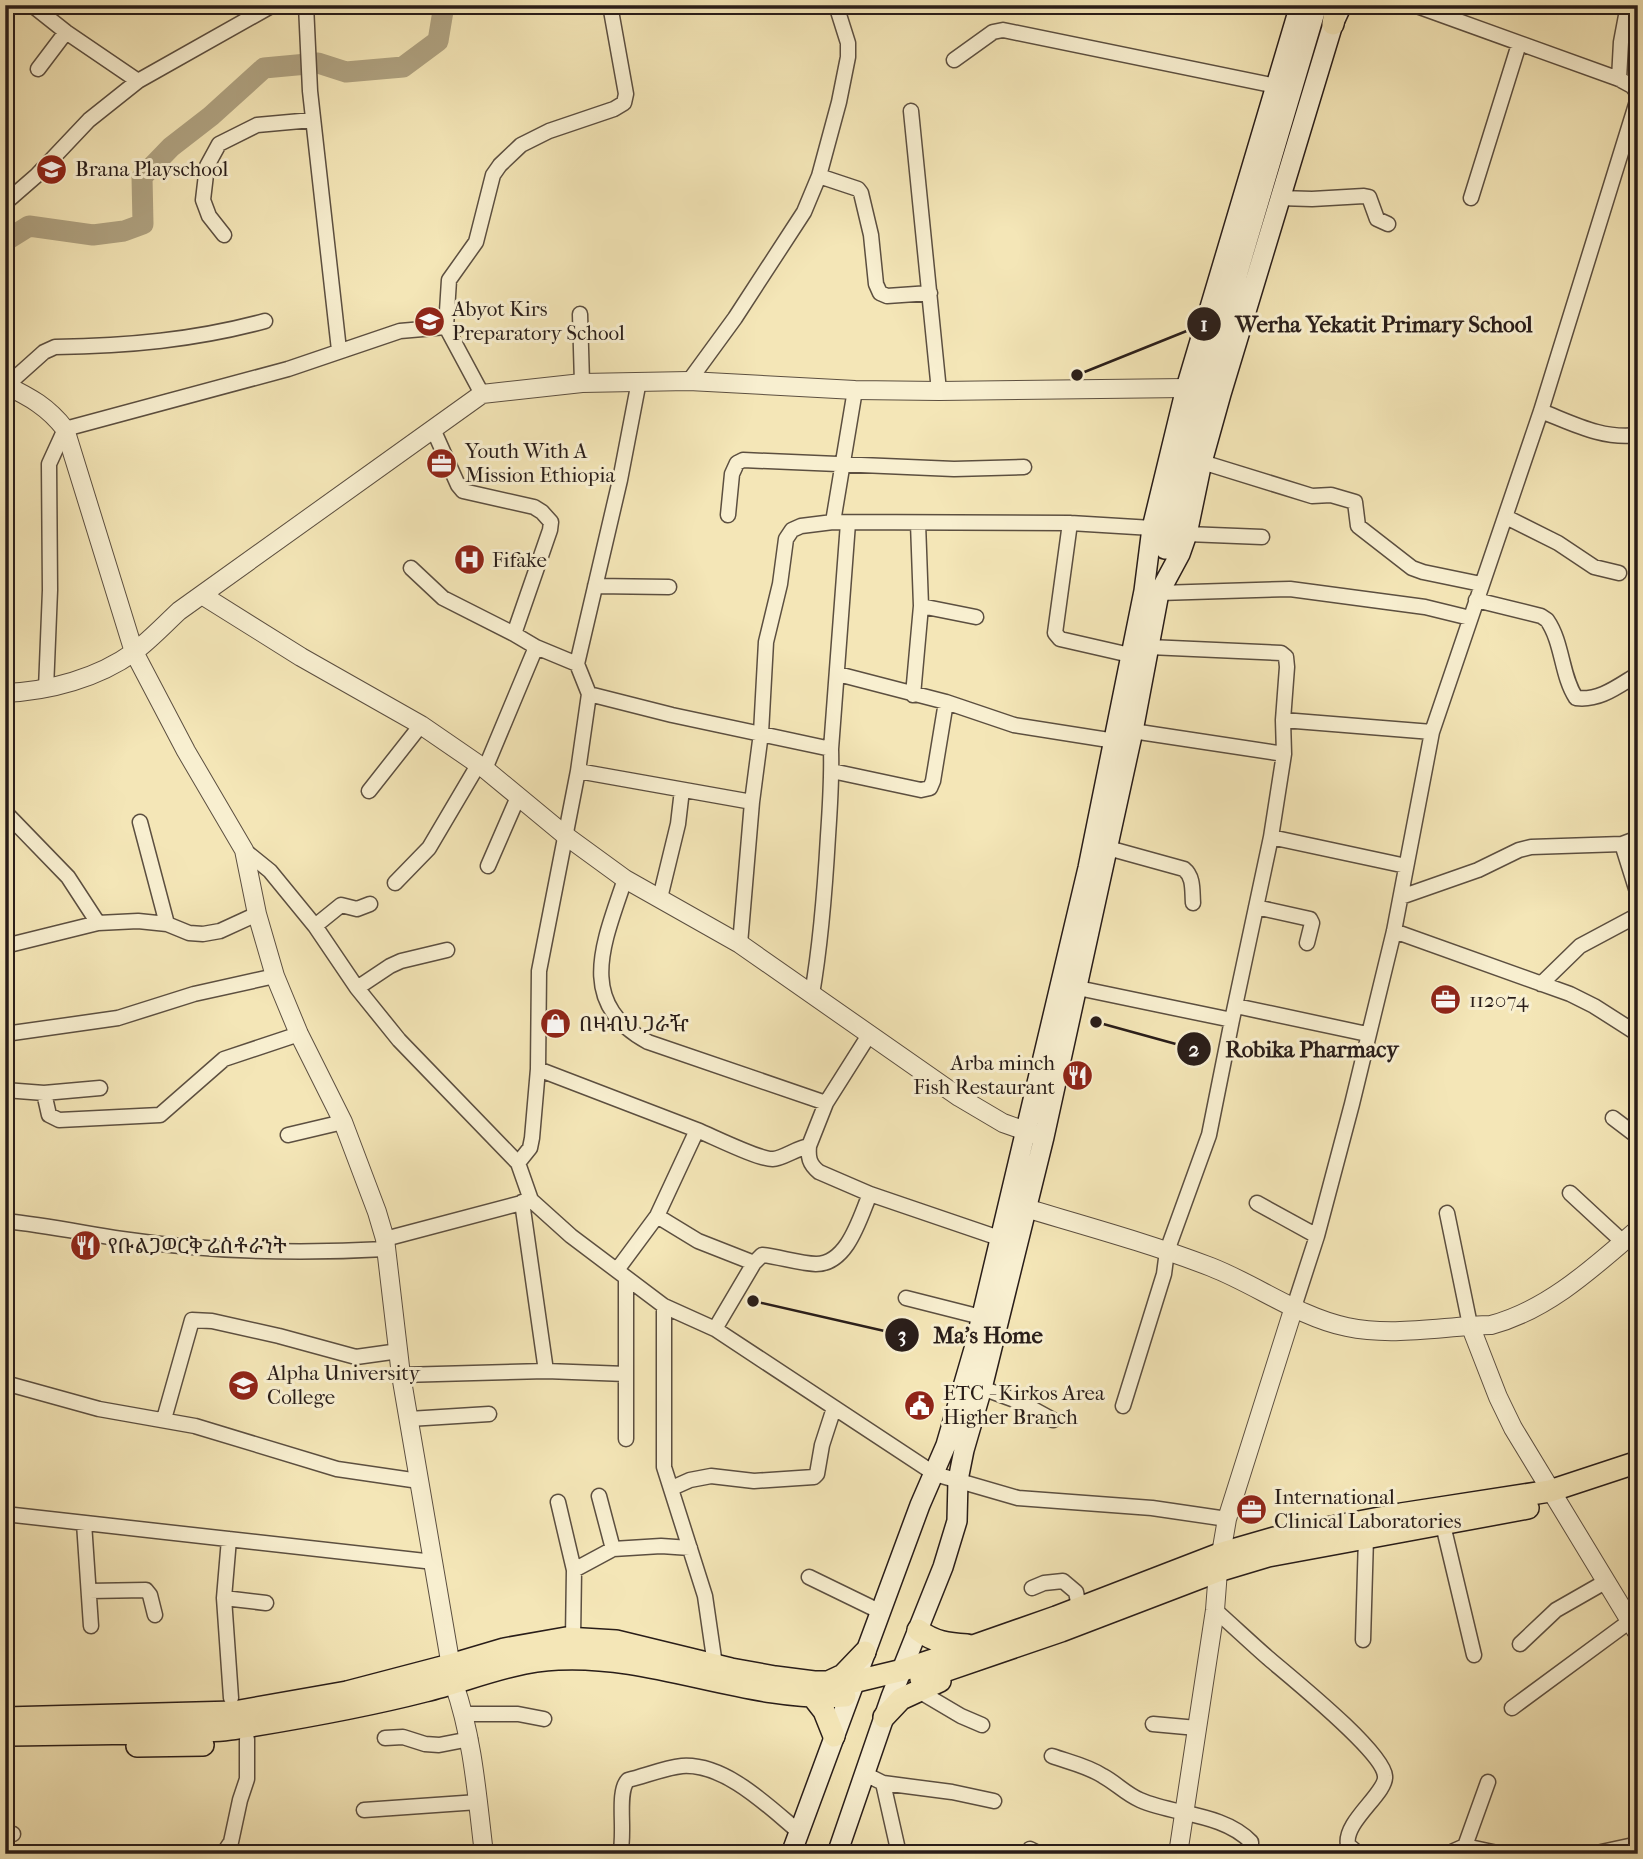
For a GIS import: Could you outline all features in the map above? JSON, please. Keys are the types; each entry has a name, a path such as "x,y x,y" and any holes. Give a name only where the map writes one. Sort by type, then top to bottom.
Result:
{"main road":[{"path":"837,1854 874,1779 884,1717 901,1699 918,1630 957,1521 958,1480 1028,1209 1035,1134 1064,977 1122,733 1149,647 1152,528 1186,388 1300,5"},
{"path":"791,1854 920,1505 946,1445 981,1317 1008,1203 1035,1134 1078,988 1108,848 1130,654 1165,549 1191,430 1317,5"},
{"path":"1152,592 1180,554 1187,534 1202,462 1337,11"},
{"path":"918,1630 930,1639 975,1653 1220,1562 1274,1538 1363,1521 1554,1497 1638,1462"},
{"path":"5,1709 100,1709 231,1698 381,1673 401,1676 452,1674 556,1659 595,1658 719,1683 819,1690 905,1682 1079,1607 1220,1562 1443,1525 1638,1477"},
{"path":"5,1745 164,1747 247,1740 324,1725 376,1710 396,1698 504,1649 573,1638 616,1641 775,1677 819,1690 843,1675 865,1652"},
{"path":"5,1718 233,1712 347,1692 401,1676"},
{"path":"819,1690 834,1736"},
{"path":"5,1735 88,1736 234,1729 396,1698"}],"street":[{"path":"32,5 66,32 138,81"},
{"path":"5,203 36,176 89,120 138,81 272,5"},
{"path":"306,5 312,120 339,350"},
{"path":"482,394 446,327 451,275 476,242 493,175 500,165 521,145 549,131 603,114 624,103 626,94 610,5"},
{"path":"689,381 735,318 804,212 819,176 848,57 848,43 836,5"},
{"path":"1178,1854 1227,1519 1317,1236 1352,1104 1394,930 1432,732 1541,411 1638,96 1632,86 1619,79 1414,5"},
{"path":"1619,79 1621,41 1628,5"},
{"path":"954,60 993,32 1003,30 1276,86"},
{"path":"38,69 66,32"},
{"path":"1471,198 1519,44"},
{"path":"911,111 939,391"},
{"path":"224,235 209,216 203,200 207,166 219,144 257,125 312,120"},
{"path":"819,176 853,187 861,193 871,235 876,284 880,293 887,296 930,293"},
{"path":"1279,198 1312,200 1369,197 1377,219 1388,223"},
{"path":"580,314 582,383"},
{"path":"265,321 199,337 150,344 55,347 44,352 6,385 33,397 53,413 65,429 134,652 186,751 244,850 257,914 275,976 299,1034 343,1122 370,1191 385,1244 401,1375 452,1674 470,1739 484,1854"},
{"path":"65,429 288,369 400,331 446,327"},
{"path":"5,693 46,689 102,670 134,652 179,611 482,394 582,383 639,381 855,390 1186,388"},
{"path":"518,1163 530,1147 532,1138 538,1069 539,971 578,771 589,694 577,664 620,480 639,381"},
{"path":"813,994 822,919 838,674 842,466 855,390"},
{"path":"1541,411 1597,433 1614,437 1638,435"},
{"path":"46,689 50,590 49,464 65,429"},
{"path":"433,429 463,491 534,507 551,522 514,634"},
{"path":"728,514 732,474 737,463 743,460 954,470 1024,467"},
{"path":"1202,462 1312,496 1331,495 1355,502 1358,526 1412,568 1481,584"},
{"path":"1506,517 1558,543 1594,566 1619,573"},
{"path":"740,944 752,802 761,733 766,642 780,584 786,539 792,530 801,526 840,522 1070,523 1152,528"},
{"path":"914,695 921,606 918,523"},
{"path":"1070,523 1055,633 1060,639 1130,654"},
{"path":"1187,534 1262,537"},
{"path":"411,568 443,598 536,647 577,664"},
{"path":"595,586 668,587"},
{"path":"1152,592 1290,589 1425,607 1470,618"},
{"path":"202,595 301,657 421,725 481,767 566,836 625,879 740,944 981,1111 1003,1123 1035,1134"},
{"path":"1476,600 1541,616 1547,620 1576,698 1604,695 1638,674"},
{"path":"921,606 976,617"},
{"path":"395,883 429,848 481,767 536,647"},
{"path":"1123,1406 1164,1273 1167,1251 1209,1135 1271,836 1284,754 1283,720 1287,667 1286,657 1281,653 1149,647"},
{"path":"838,674 946,702 1014,725 1122,733 1284,754"},
{"path":"589,694 831,749"},
{"path":"832,771 920,790 930,788 946,702"},
{"path":"1283,720 1432,732"},
{"path":"369,791 421,725"},
{"path":"578,771 752,802"},
{"path":"660,898 678,824 682,790"},
{"path":"488,866 518,797"},
{"path":"5,812 68,877 98,923"},
{"path":"140,822 167,924"},
{"path":"1271,836 1406,866"},
{"path":"1401,897 1478,870 1531,847 1622,844 1638,838"},
{"path":"1622,844 1638,895"},
{"path":"1108,848 1184,869 1191,879 1193,904"},
{"path":"244,850 270,871 315,926 358,988 399,1040 518,1163 527,1201 546,1371"},
{"path":"625,879 604,950 601,982 604,1000 614,1016 631,1033 649,1042 826,1103"},
{"path":"315,926 341,905 357,909 370,904"},
{"path":"1256,907 1310,919 1312,923 1307,943"},
{"path":"5,946 98,923 138,920 167,924 189,933 204,934 220,931 257,914"},
{"path":"1541,984 1580,946 1638,915"},
{"path":"1394,930 1594,1006 1638,1034"},
{"path":"358,988 390,966 447,950"},
{"path":"5,1034 118,1018 194,994 275,976"},
{"path":"1078,988 1367,1034"},
{"path":"44,1093 49,1115 59,1120 160,1115 224,1059 299,1034"},
{"path":"869,1034 826,1103 809,1146 808,1158 812,1167 870,1194 999,1238"},
{"path":"538,1069 767,1159 780,1158 796,1148 809,1146"},
{"path":"5,1090 44,1093 100,1088"},
{"path":"1613,1118 1638,1137"},
{"path":"288,1135 343,1122"},
{"path":"626,1439 622,1274 657,1216 697,1130"},
{"path":"715,1329 754,1263 762,1255 809,1263 821,1264 830,1261 850,1241 870,1194"},
{"path":"1570,1194 1623,1242"},
{"path":"5,1221 124,1239 279,1253 385,1244 527,1201"},
{"path":"527,1201 664,1306 715,1329 935,1474 1018,1498 1152,1508 1227,1519"},
{"path":"1008,1203 1167,1251 1213,1268 1294,1307 1345,1327 1370,1331 1491,1325 1507,1320 1559,1294 1638,1229"},
{"path":"1257,1203 1317,1236"},
{"path":"1447,1213 1470,1325 1503,1407 1554,1497 1634,1627 1512,1708"},
{"path":"657,1216 698,1241 754,1263"},
{"path":"906,1298 981,1317"},
{"path":"664,1306 664,1467 705,1596 715,1665"},
{"path":"164,1419 192,1320 239,1326 356,1357 399,1350"},
{"path":"401,1375 546,1371 626,1374"},
{"path":"5,1383 99,1409 194,1426 338,1469 419,1481"},
{"path":"982,1388 1020,1402 1054,1420"},
{"path":"672,1488 690,1480 711,1476 754,1481 814,1477 834,1408"},
{"path":"409,1419 489,1414"},
{"path":"599,1496 613,1549"},
{"path":"558,1502 574,1570 573,1638"},
{"path":"5,1514 434,1562"},
{"path":"85,1523 91,1626"},
{"path":"1443,1525 1474,1655"},
{"path":"1363,1640 1366,1537"},
{"path":"229,1539 224,1598 231,1698"},
{"path":"574,1570 613,1549 661,1546 690,1548"},
{"path":"809,1577 881,1612"},
{"path":"1032,1588 1044,1583 1063,1581 1076,1592 1079,1607"},
{"path":"1520,1644 1556,1610 1605,1582"},
{"path":"89,1591 146,1590 155,1615"},
{"path":"224,1598 266,1604"},
{"path":"1215,1610 1321,1701 1383,1769 1383,1784 1362,1811 1348,1836 1348,1845 1359,1854"},
{"path":"905,1682 961,1716 982,1725"},
{"path":"464,1714 518,1714 544,1719"},
{"path":"1153,1724 1197,1728"},
{"path":"385,1738 403,1737 439,1745 470,1739"},
{"path":"223,1854 231,1842 247,1779 247,1740"},
{"path":"1052,1756 1092,1770 1142,1801 1211,1819 1247,1838 1251,1842 1251,1854"},
{"path":"620,1854 624,1830 621,1794 624,1784 628,1780 681,1766 700,1767 744,1787 799,1832"},
{"path":"899,1854 874,1779 994,1801"},
{"path":"1465,1846 1488,1782"},
{"path":"364,1810 478,1802"},
{"path":"1592,1854 1638,1844"},
{"path":"1447,1854 1465,1846 1502,1854"}],"waterway":[{"path":"5,241 29,226 93,235 124,231 143,224 142,177 171,147 211,116 264,68 318,63 346,72 403,67 438,41 444,5"}],"place":[{"name":"Brana Playschool","path":"52,169"},
{"name":"Abyot Kirs Preparatory School","path":"429,321"},
{"name":"Werha Yekatit Primary School","path":"1077,375"},
{"name":"Youth With A Mission Ethiopia","path":"442,463"},
{"name":"Fifake","path":"469,560"},
{"name":"112074","path":"1446,1000"},
{"name":"Robika Pharmacy","path":"1096,1022"},
{"name":"በዛብህ ጋራዥ","path":"556,1024"},
{"name":"Arba minch Fish Restaurant","path":"1078,1075"},
{"name":"የቡልጋወርቅ ሬስቶራንት","path":"85,1246"},
{"name":"Ma's Home","path":"753,1301"},
{"name":"Alpha University College","path":"244,1385"},
{"name":"ETC - Kirkos Area Higher Branch","path":"920,1405"},
{"name":"International Clinical Laboratories","path":"1251,1509"}]}
